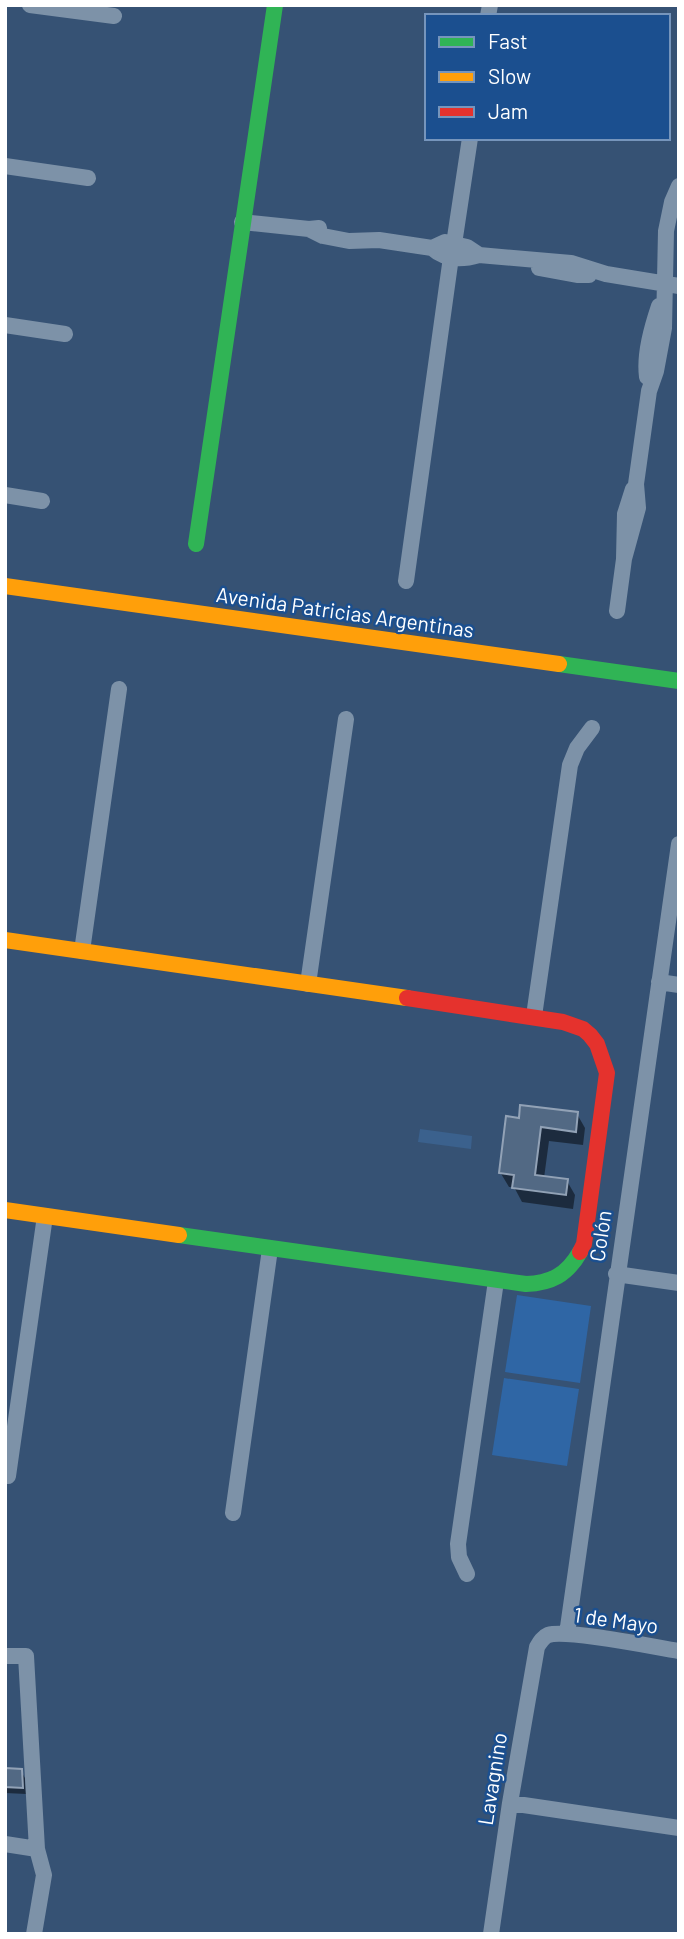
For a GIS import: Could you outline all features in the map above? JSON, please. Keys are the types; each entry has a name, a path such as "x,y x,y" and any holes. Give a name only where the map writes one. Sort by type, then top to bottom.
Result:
{"street":[{"path":"30,5 114,16"},
{"path":"196,544 275,5"},
{"path":"406,581 470,140"},
{"path":"5,166 88,178"},
{"path":"668,284 666,231 672,202 679,186"},
{"path":"617,611 624,559 625,514 636,484 649,391 647,363 652,329 668,284 679,218"},
{"path":"242,222 359,232 379,240 432,248 440,256 453,251"},
{"path":"453,251 465,259 479,255 516,260 577,275 606,274 668,284"},
{"path":"5,325 65,334"},
{"path":"5,495 42,501"},
{"name":"Avenida Patricias Argentinas","path":"5,586 679,681"},
{"path":"82,951 119,689"},
{"path":"308,984 346,719"},
{"path":"534,1016 570,765 577,748 592,729"},
{"name":"Colón","path":"567,1634 679,844"},
{"path":"5,940 575,1024 592,1034 601,1050 607,1073 584,1244 576,1261 565,1274 550,1282 535,1285 496,1281 5,1210"},
{"path":"659,982 679,985"},
{"path":"8,1476 45,1216"},
{"path":"233,1513 270,1248"},
{"path":"617,1274 679,1283"},
{"path":"467,1574 459,1557 458,1544 496,1281"},
{"name":"1 de Mayo","path":"547,1636 567,1634 679,1651"},
{"name":"Lavagnino","path":"491,1934 537,1647 547,1636"},
{"path":"5,1656 26,1656 37,1849 44,1875 34,1934"},
{"path":"510,1803 679,1828"},
{"path":"5,1844 37,1849"}],"shaded area":[{"path":"420,1129 472,1136 471,1149 418,1142"},
{"path":"517,1295 591,1306 580,1383 505,1372"},
{"path":"504,1378 579,1389 567,1466 492,1455"}],"building":[{"path":"520,1105 578,1112 576,1132 541,1127 535,1175 568,1179 566,1195 512,1188 514,1175 499,1173 506,1116 519,1118"},
{"path":"5,1768 22,1769 23,1788 5,1787"}],"traffic: fast":[{"path":"196,544 275,5"},
{"path":"559,664 679,681"},
{"path":"179,1235 526,1284 543,1282 558,1276 570,1267 580,1252"}],"traffic: slow":[{"path":"5,586 559,664"},
{"path":"5,940 407,998"},
{"path":"5,1210 179,1235"}],"traffic: jam":[{"path":"407,998 563,1022 583,1029 597,1044 607,1073 584,1244 580,1252"}]}
